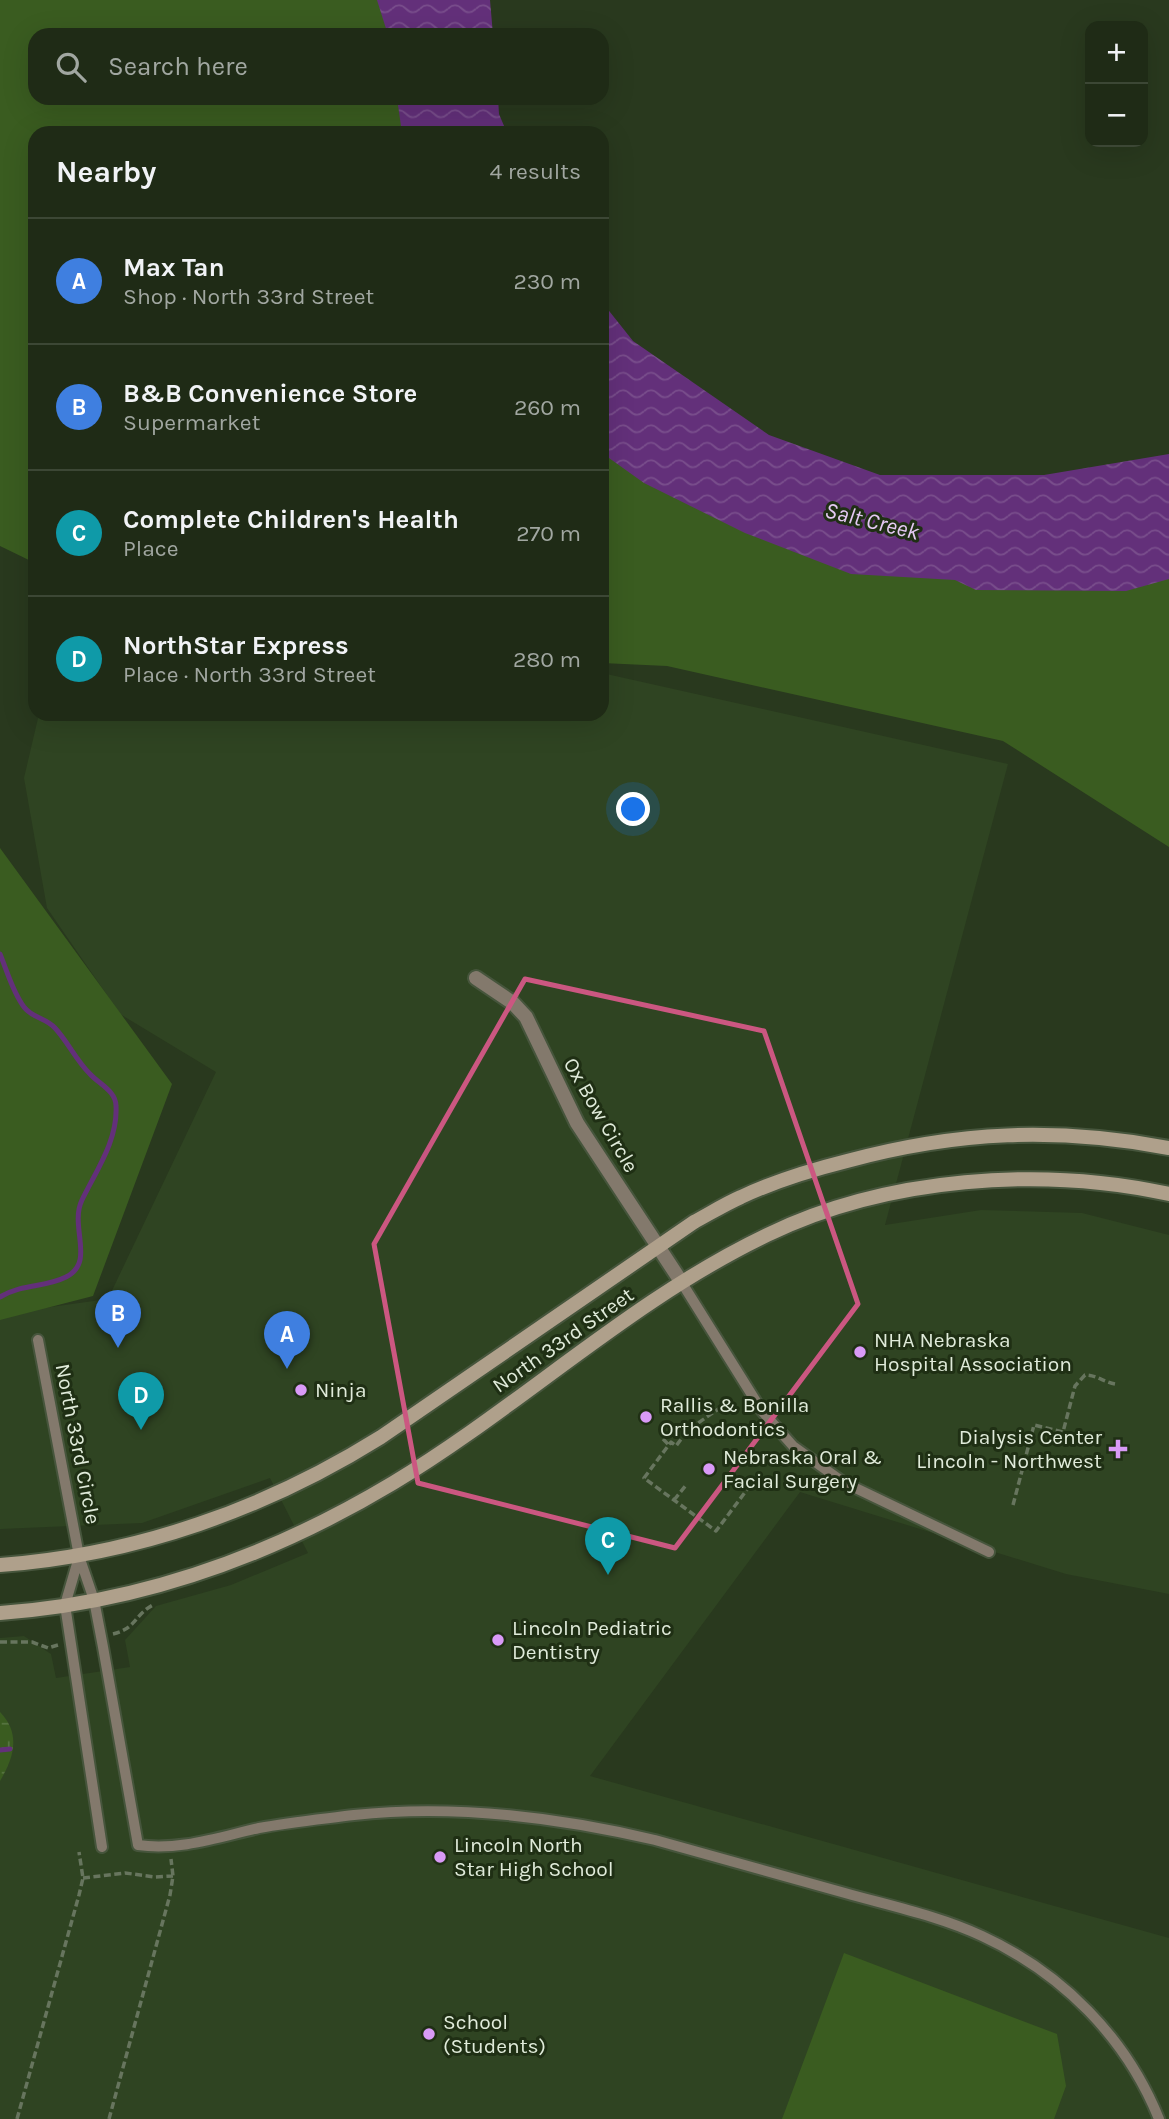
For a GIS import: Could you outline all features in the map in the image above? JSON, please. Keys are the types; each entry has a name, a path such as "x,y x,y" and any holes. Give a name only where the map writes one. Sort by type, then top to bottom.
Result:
{"main road":[{"name":"North 33rd Street","path":"0,1565 79,1556 153,1538 237,1511 342,1462 657,1245 741,1197 783,1179 875,1153 974,1136 1035,1134 1112,1138 1169,1148"},
{"name":"North 33rd Street","path":"0,1613 94,1600 162,1584 251,1556 363,1501 427,1461 682,1283 769,1233 818,1215 894,1194 993,1179 1094,1181 1169,1194"}],"street":[{"name":"Ox Bow Circle","path":"476,978 513,1003 526,1017 577,1123 682,1283"}],"lane":[{"path":"682,1283 762,1411 793,1446 843,1482 989,1552"},
{"name":"North 33rd Circle","path":"38,1340 79,1556 94,1600 138,1845 168,1847"},
{"name":"North 33rd Circle","path":"65,1605 79,1556"},
{"path":"65,1605 102,1847"},
{"path":"168,1847 283,1825 356,1815 410,1812 525,1817 577,1824 655,1840 929,1917 981,1935 1004,1947 1053,1979 1091,2012 1125,2054 1152,2101 1159,2119"}],"path":[{"path":"1013,1505 1034,1425 1063,1432 1075,1386 1085,1375 1115,1384"},
{"path":"730,1401 688,1430 676,1446 671,1442 644,1478 716,1531 755,1479"},
{"path":"1066,1422 1072,1423"},
{"path":"663,1440 669,1445"},
{"path":"674,1500 687,1484"},
{"path":"101,1636 128,1630 145,1609 154,1604"},
{"path":"0,1642 32,1642 48,1648 71,1642"},
{"path":"109,2119 167,1906 173,1876 168,1847"},
{"path":"17,2119 83,1878 79,1852"},
{"path":"83,1878 125,1873 155,1877 173,1876"}],"highlighted area":[{"path":"525,979 764,1031 858,1304 675,1548 418,1483 374,1244"}],"shaded area":[{"path":"609,675 1008,764 885,1225 981,1210 1082,1213 1169,1235 1169,1594 1066,1574 800,1492 590,1776 1169,1938 1169,2119 0,2119 0,1638 24,1636 51,1654 56,1678 130,1667 125,1640 156,1606 231,1585 308,1553 270,1478 142,1523 0,1529 0,1314 108,1299 216,1072 120,1014 47,908 24,778 37,721 609,721"}],"green space":[{"path":"0,0 441,0 446,28 28,28 28,105 461,105 466,126 28,126 28,560 0,546"},
{"path":"609,372 872,511 1169,495 1169,847 1003,741 667,666 609,663"},
{"path":"0,848 172,1084 93,1296 0,1320"},
{"path":"0,1712 11,1729 13,1746 9,1763 0,1781"},
{"path":"844,1953 1057,2034 1066,2086 1054,2119 782,2119"}],"water":[{"path":"377,0 490,0 492,28 386,28"},
{"path":"398,105 498,105 504,126 401,126"},
{"name":"Salt Creek","path":"609,311 633,341 769,435 880,475 1044,475 1169,454 1169,579 1126,591 976,590 955,580 851,574 745,533 644,483 609,458"}],"waterway":[{"path":"0,954 13,989 24,1007 55,1028 85,1069 110,1092 116,1106 110,1143 79,1210 81,1253 75,1270 50,1283 17,1290 0,1297"},
{"path":"0,1750 10,1749"}],"place":[{"name":"B&B Convenience Store","path":"118,1348"},
{"name":"NHA Nebraska Hospital Association","path":"860,1352"},
{"name":"Max Tan","path":"287,1369"},
{"name":"Ninja","path":"301,1390"},
{"name":"Rallis & Bonilla Orthodontics","path":"646,1417"},
{"name":"NorthStar Express","path":"141,1430"},
{"name":"Dialysis Center Lincoln - Northwest","path":"1118,1449"},
{"name":"Nebraska Oral & Facial Surgery","path":"709,1469"},
{"name":"Complete Children's Health","path":"608,1575"},
{"name":"Lincoln Pediatric Dentistry","path":"498,1640"},
{"name":"Lincoln North Star High School","path":"440,1857"},
{"name":"School (Students)","path":"429,2034"}]}
